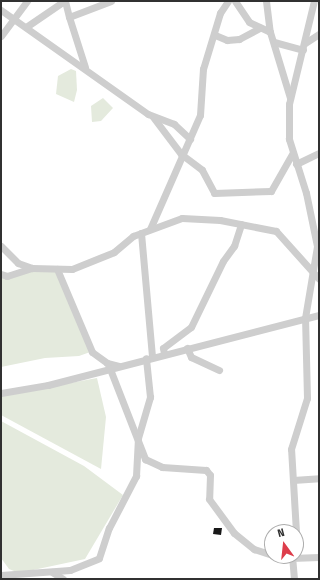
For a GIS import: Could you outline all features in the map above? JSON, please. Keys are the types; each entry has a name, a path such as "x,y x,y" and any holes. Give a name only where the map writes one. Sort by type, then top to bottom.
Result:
{"street":[{"path":"1,36 13,18 28,1"},
{"path":"26,27 64,1 85,67"},
{"path":"69,17 111,1"},
{"path":"150,229 184,156 200,115 202,74 215,35 220,13 228,1"},
{"path":"235,1 249,22 270,32"},
{"path":"266,1 270,32 290,98"},
{"path":"296,524 291,449 307,398 305,318 312,270 317,255 317,238 288,138 290,98 314,1"},
{"path":"1,10 85,67 153,117 184,156 202,170 214,193 240,194 271,191 292,154"},
{"path":"215,35 227,40 239,39 260,28"},
{"path":"274,42 304,46 319,34"},
{"path":"153,117 174,124 190,139"},
{"path":"296,164 318,155"},
{"path":"1,246 18,263 32,268 72,269 108,255 141,233 182,218 241,224 276,232 319,279"},
{"path":"164,354 163,348 191,327 223,261 234,246 241,224"},
{"path":"1,574 70,570 99,558 109,528 133,488 139,459 138,438 150,397 141,233"},
{"path":"3,276 32,268"},
{"path":"57,269 92,352 107,363 119,366"},
{"path":"1,393 119,366 149,357 305,318 319,316"},
{"path":"187,348 191,357 219,370"},
{"path":"110,368 145,459 162,467 206,470 210,475 209,499 234,533 254,549 264,552"},
{"path":"293,480 319,478"},
{"path":"304,557 319,557"},
{"path":"293,564 294,579"},
{"path":"52,572 63,579"}],"shaded area":[{"path":"71,69 76,71 77,90 74,102 56,94 58,76"},
{"path":"103,98 113,108 101,121 92,122 91,106"},
{"path":"32,269 59,270 93,351 79,356 45,358 1,367 1,274"},
{"path":"97,378 106,417 101,469 1,415 1,396"},
{"path":"1,421 84,466 123,495 85,559 19,573 9,569 1,558"}],"building":[{"path":"214,528 222,528 221,535 213,534"}]}
